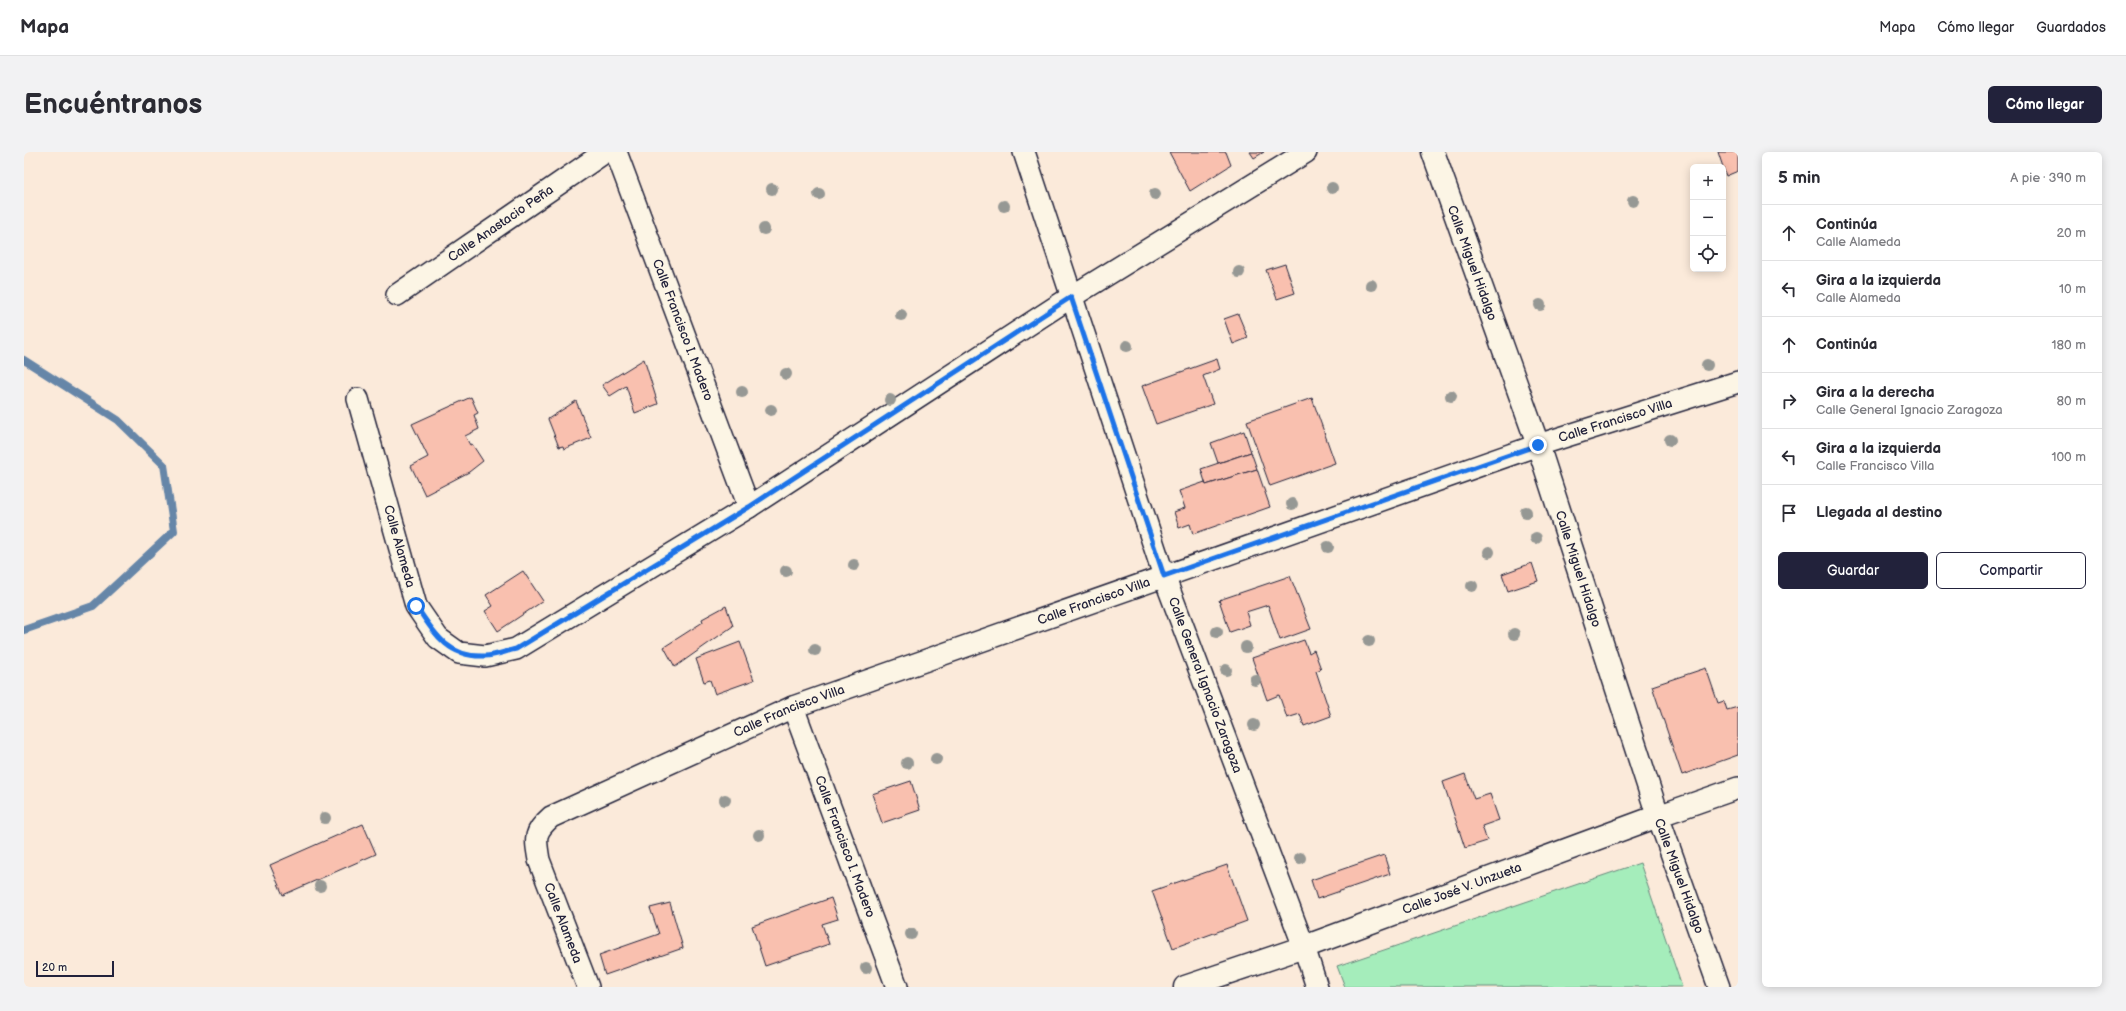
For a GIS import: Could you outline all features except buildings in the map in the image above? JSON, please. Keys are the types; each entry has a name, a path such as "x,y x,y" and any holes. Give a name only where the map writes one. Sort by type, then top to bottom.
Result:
{"street":[{"name":"Calle Anastacio Peña","path":"397,295 605,152"},
{"name":"Calle Francisco I. Madero","path":"616,152 749,507"},
{"name":"Calle General Ignacio Zaragoza","path":"1024,152 1164,576 1304,947 1317,987"},
{"name":"Calle Alameda","path":"358,399 416,606 438,638 459,653 485,656 516,649 749,507 1071,297 1306,152"},
{"name":"Calle Miguel Hidalgo","path":"1432,152 1538,445 1658,816 1719,987"},
{"name":"Calle Francisco Villa","path":"539,860 536,842 539,827 551,816 793,707 1538,445 1738,382"},
{"name":"Calle Francisco I. Madero","path":"793,707 897,987"},
{"name":"Calle José V. Unzueta","path":"1185,987 1304,947 1658,816 1738,788"},
{"name":"Calle Alameda","path":"539,860 588,987"}],"green space":[{"path":"1640,863 1682,987 1345,987 1337,966"}],"waterway":[{"path":"24,360 118,420 164,465 174,531 93,606 24,630"}],"route":[{"path":"416,606 438,638 459,653 485,656 516,649 749,507 1071,297 1164,576 1538,445"}]}
